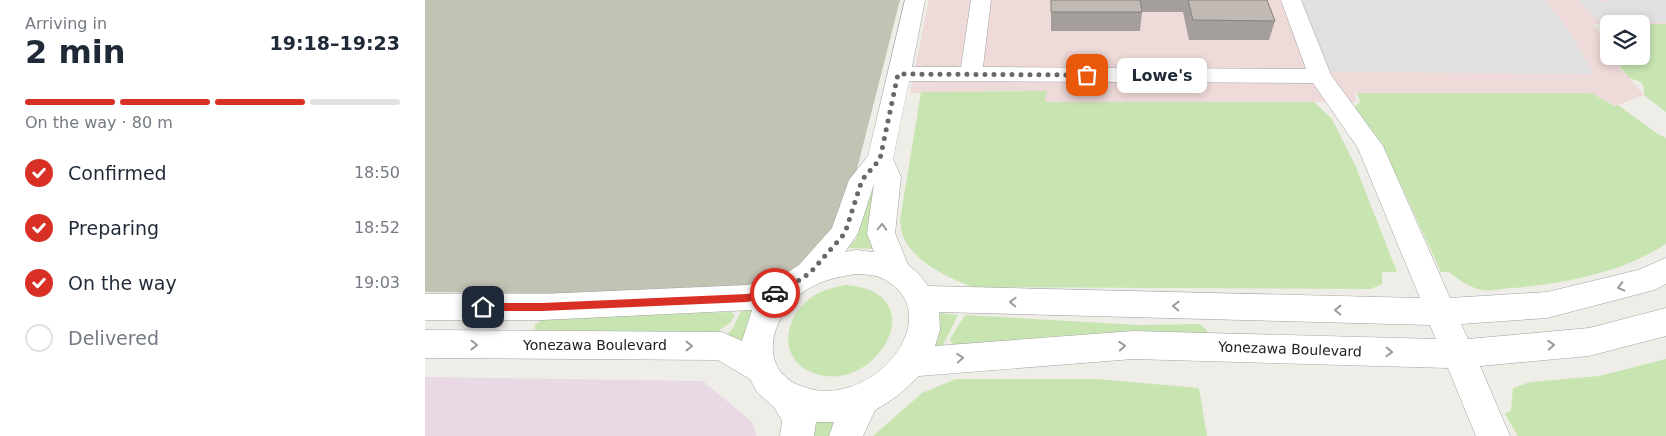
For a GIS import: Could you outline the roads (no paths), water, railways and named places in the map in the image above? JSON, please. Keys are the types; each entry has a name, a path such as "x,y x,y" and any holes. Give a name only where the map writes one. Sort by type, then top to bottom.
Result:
{"street":[{"path":"810,273 845,233 862,180 880,159 915,0"},
{"path":"971,75 981,0"},
{"path":"1291,0 1320,76 1369,146 1493,436"},
{"path":"898,74 1320,76"},
{"path":"880,159 888,177 881,233 897,273"},
{"path":"856,262 878,264 897,273 911,284 920,299 924,318 921,340 911,362 898,377 881,390 861,400 837,406 813,407 787,398 771,387 759,368 756,341 765,315 783,291 810,273 833,264 856,262"},
{"path":"920,299 1439,312 1547,305 1644,281 1666,270"},
{"path":"425,306 542,307 747,298 783,291"},
{"name":"Yonezawa Boulevard","path":"911,362 1133,345 1458,354 1589,342 1666,322"},
{"name":"Yonezawa Boulevard","path":"425,344 722,346 759,368"},
{"path":"787,398 800,418 797,436"},
{"path":"846,436 861,400"}],"place":[{"name":"Lowe's","path":"1087,75"}]}
